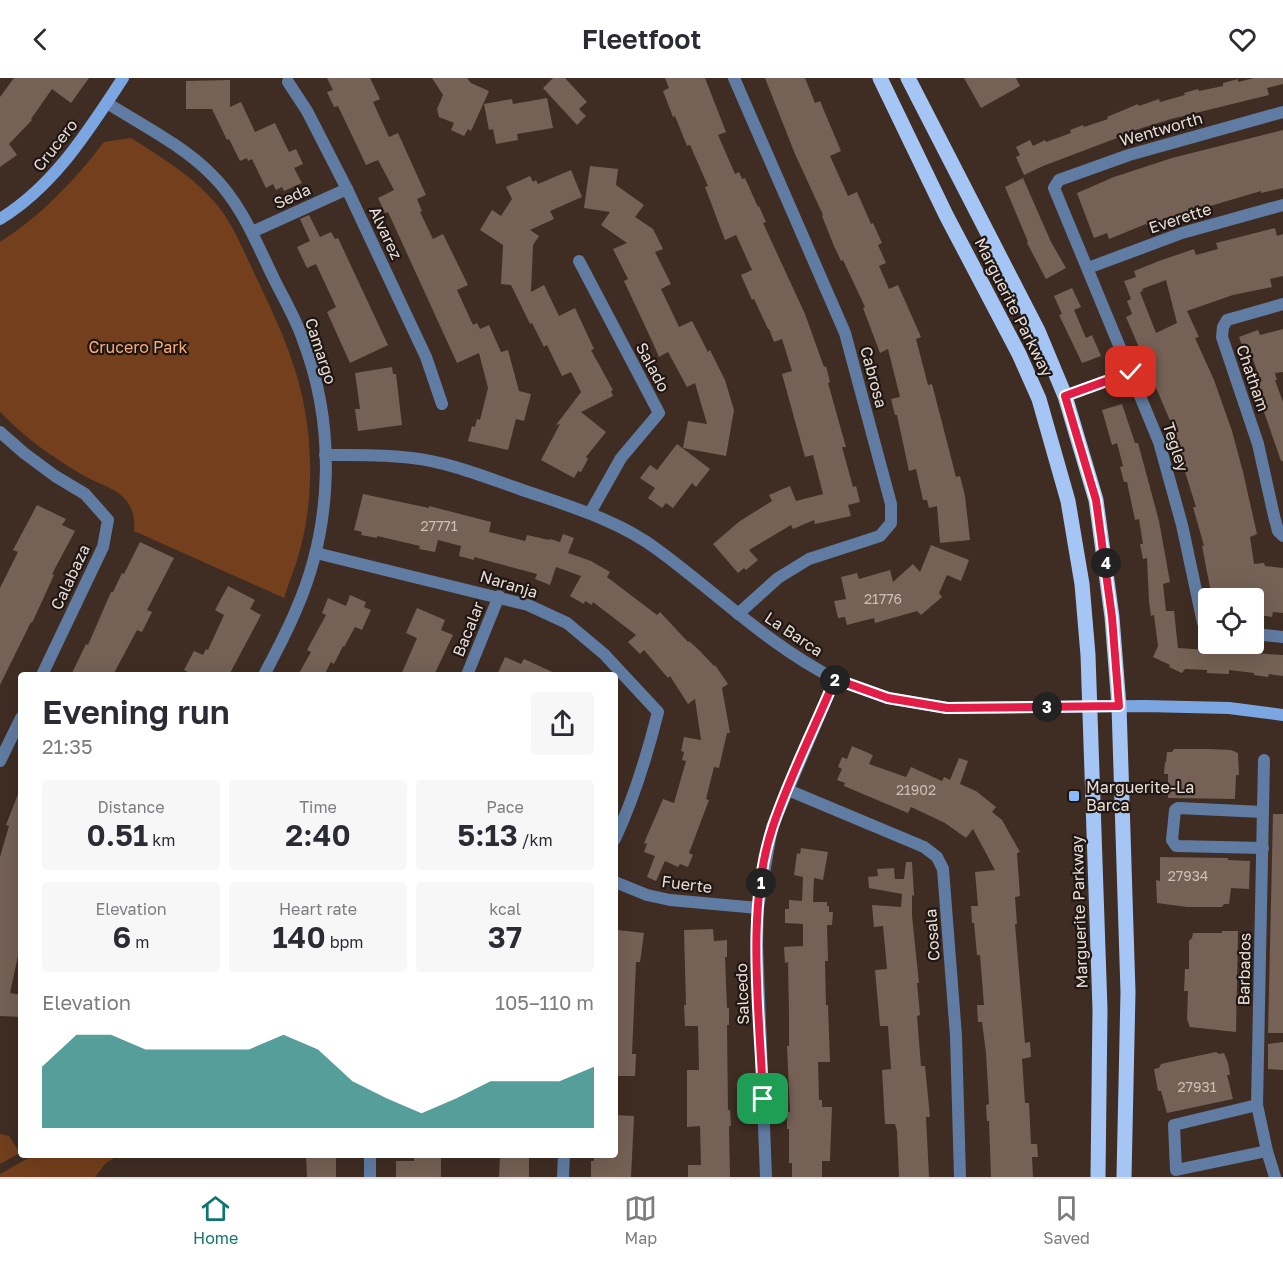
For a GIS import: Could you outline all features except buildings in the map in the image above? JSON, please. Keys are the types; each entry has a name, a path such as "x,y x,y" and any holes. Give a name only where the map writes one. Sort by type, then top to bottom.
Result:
{"main road":[{"name":"Marguerite Parkway","path":"880,78 946,215 1004,323 1039,399 1068,501 1082,584 1088,656 1100,1009 1098,1177"},
{"name":"Marguerite Parkway","path":"908,78 1038,331 1065,396 1096,500 1110,597 1119,706 1128,992 1124,1177"}],"street":[{"name":"Crucero","path":"0,219 45,185 78,146 123,78"},
{"name":"Cabrosa","path":"734,78 845,333 891,504 891,523 880,536 809,559 778,578 738,614"},
{"name":"Alvarez","path":"288,82 307,111 426,357 441,404"},
{"name":"Camargo","path":"106,103 187,154 211,174 232,197 252,232 303,340 316,385 325,455 326,486 323,519 316,553 297,610 266,672"},
{"name":"Wentworth","path":"1054,188 1059,180 1129,155 1283,112"},
{"name":"Tegley","path":"1054,188 1159,442 1198,591"},
{"name":"Seda","path":"252,232 346,189"},
{"name":"Everette","path":"1088,268 1182,233 1283,205"},
{"name":"Salado","path":"579,261 658,413 621,458 590,513"},
{"name":"Chatham","path":"1283,304 1227,320 1222,327 1222,337 1258,444 1278,531 1283,536"},
{"path":"1065,396 1131,372"},
{"name":"Calabaza","path":"0,432 32,459 85,494 108,520 103,547 43,672"},
{"name":"La Barca","path":"325,455 412,458 453,466 590,513 657,549 790,654 835,679 888,698 947,708 1119,706 1229,708 1283,715"},
{"name":"Naranja","path":"316,553 528,604 567,623 604,654 658,712 647,758 618,832"},
{"name":"Bacalar","path":"468,672 499,596"},
{"path":"1264,635 1283,638"},
{"name":"Salcedo","path":"766,1177 757,944 758,908 772,827 835,679"},
{"path":"0,761 18,724"},
{"name":"Barbados","path":"1264,760 1257,1105 1275,1177"},
{"name":"Cosala","path":"788,790 924,847 937,857 943,868 956,1036 960,1177"},
{"path":"1263,812 1178,808 1175,810 1172,840 1176,846 1263,848"},
{"name":"Fuerte","path":"618,883 647,895 670,900 758,908"},
{"path":"1257,1105 1174,1125 1176,1170 1267,1151"},
{"path":"370,1158 370,1177"},
{"path":"563,1177 564,1158"}],"green space":[{"name":"Crucero Park","path":"131,138 183,173 219,207 243,248 285,340 292,361 299,383 308,431 310,480 305,527 284,598 134,531 134,518 126,500 111,488 81,474 49,453 28,438 0,412 0,242 29,221 56,196 104,142"},
{"path":"0,1134 9,1136 18,1150 18,1154 0,1164"},
{"path":"29,1158 114,1158 106,1163 95,1177 0,1177 0,1174"}],"place":[{"name":"Marguerite-La Barca","path":"1074,796"}],"route":[{"path":"763,1099 757,944 758,908 763,871 772,827 835,679 888,698 947,708 1119,706 1112,617 1096,500 1065,396 1131,372"}]}
